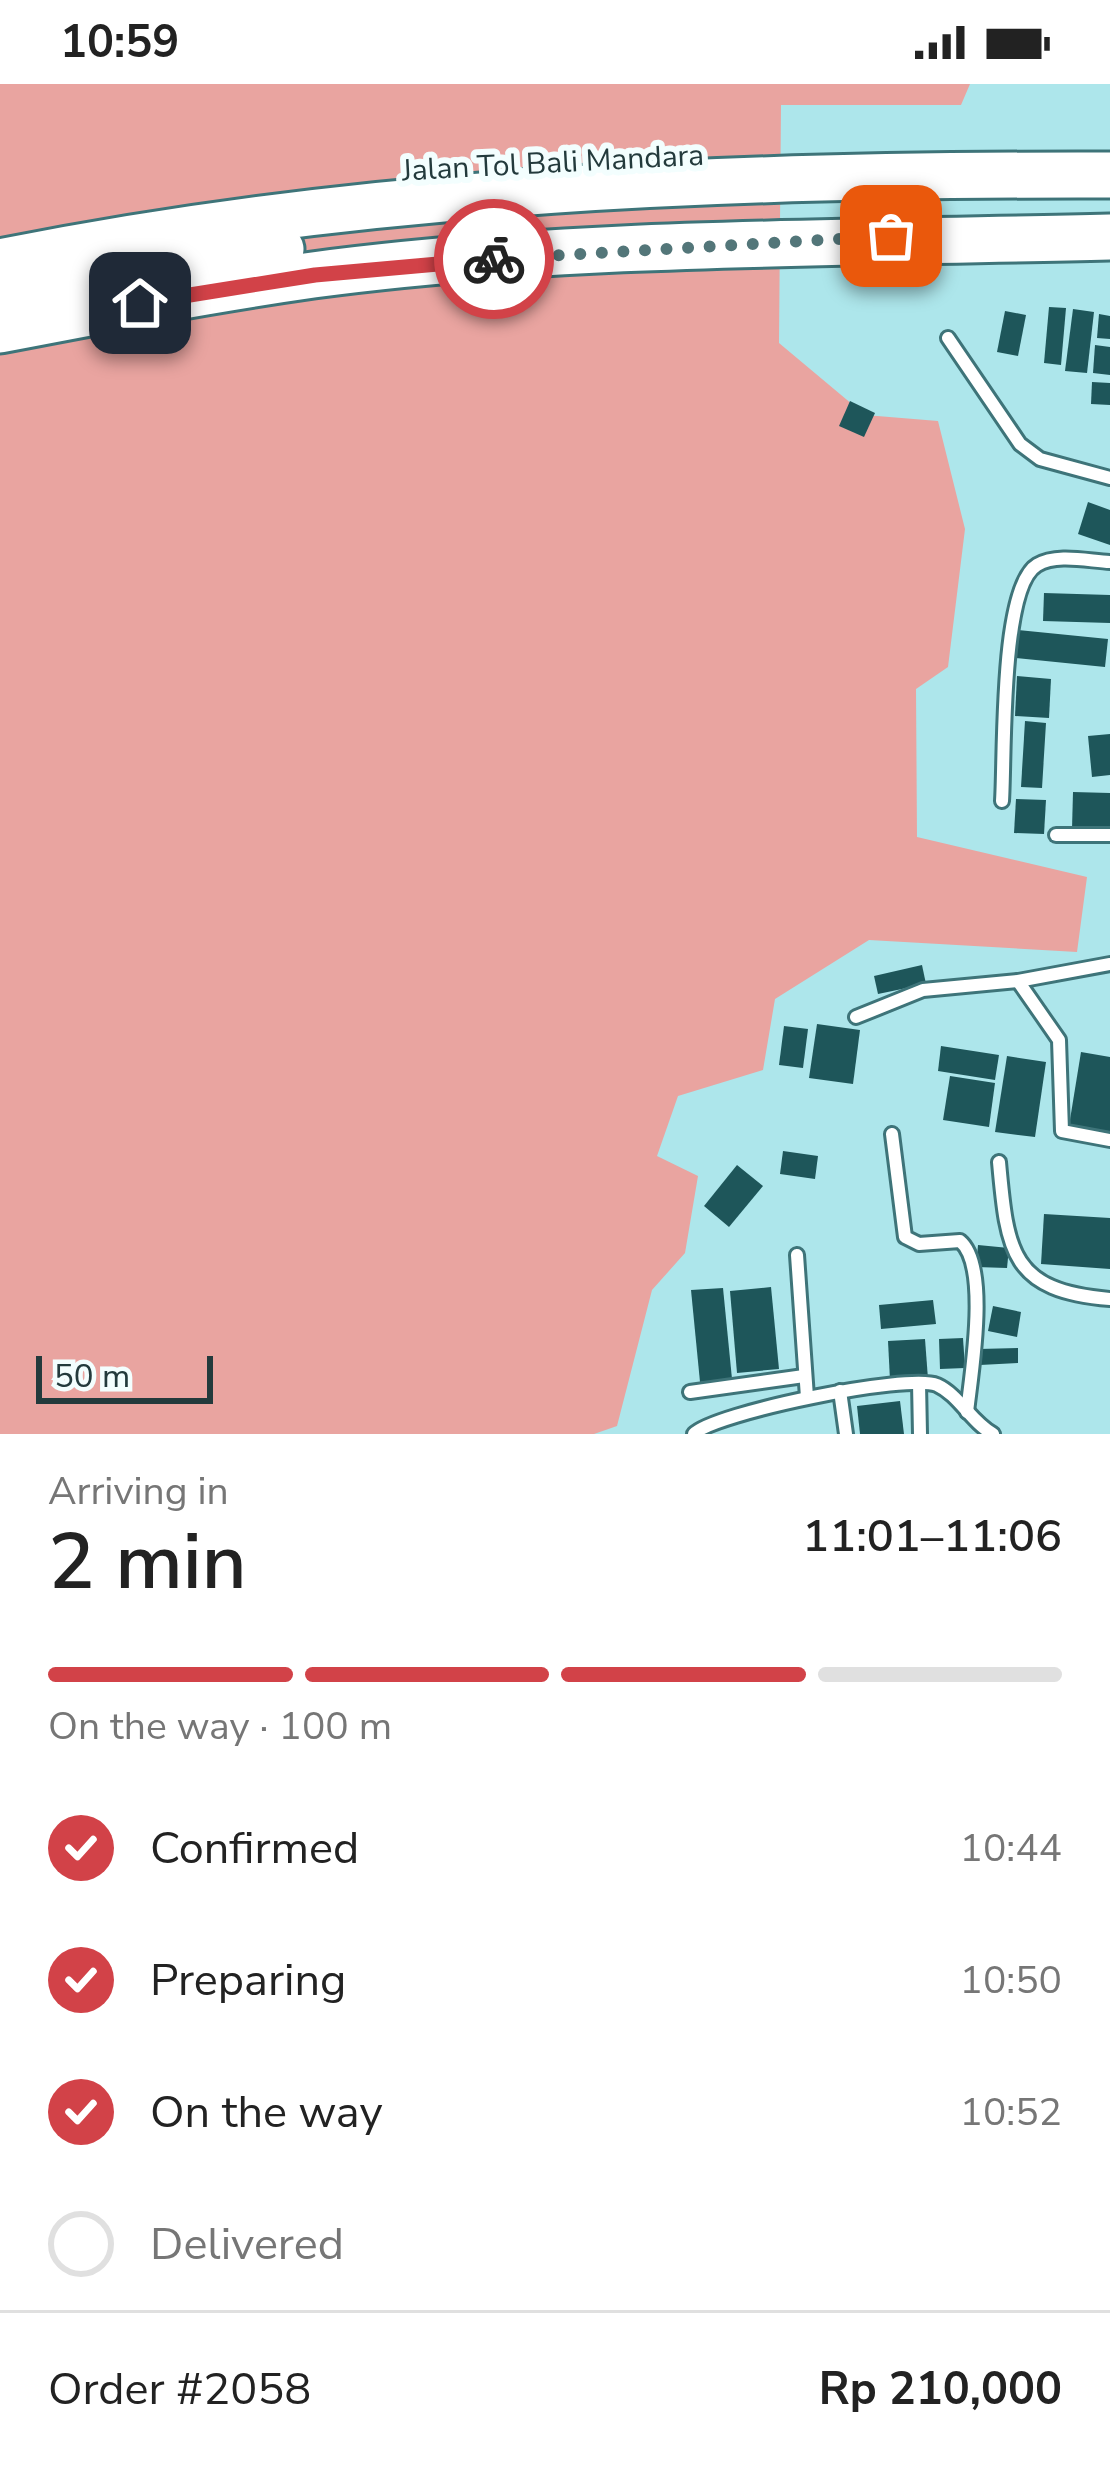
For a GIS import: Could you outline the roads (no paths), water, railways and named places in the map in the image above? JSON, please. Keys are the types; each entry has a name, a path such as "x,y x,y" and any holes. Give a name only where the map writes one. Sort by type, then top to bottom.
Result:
{"highway":[{"name":"Jalan Tol Bali Mandara","path":"0,330 315,275 481,260 1110,149"},
{"name":"Jalan Tol Bali Mandara","path":"0,232 122,208 376,173 840,195 1110,237"},
{"name":"Jalan Tol Bali Mandara","path":"0,262 127,236 403,200 1061,192 1110,175"},
{"name":"Jalan Tol Bali Mandara","path":"1061,192 1110,209"},
{"path":"840,195 1061,192"},
{"name":"Jalan Tol Bali Mandara","path":"0,297 313,244 840,195"}],"lane":[{"path":"948,338 1020,444 1040,459 1110,478"},
{"path":"1002,801 1012,620 1023,578 1040,562 1060,558 1110,562"},
{"path":"1056,835 1110,835"},
{"path":"856,1017 923,990 1018,982 1110,964"},
{"path":"1018,982 1059,1040 1061,1132 1110,1140"},
{"path":"892,1133 905,1237 920,1244 960,1241 971,1256 977,1327 967,1412"},
{"path":"999,1162 1011,1241 1022,1268 1037,1283 1063,1292 1110,1298"},
{"path":"797,1255 806,1397"},
{"path":"690,1392 804,1376"},
{"path":"920,1383 920,1434"},
{"path":"694,1434 697,1429 806,1397 920,1383 940,1387 992,1434"},
{"path":"840,1391 847,1434"}]}
